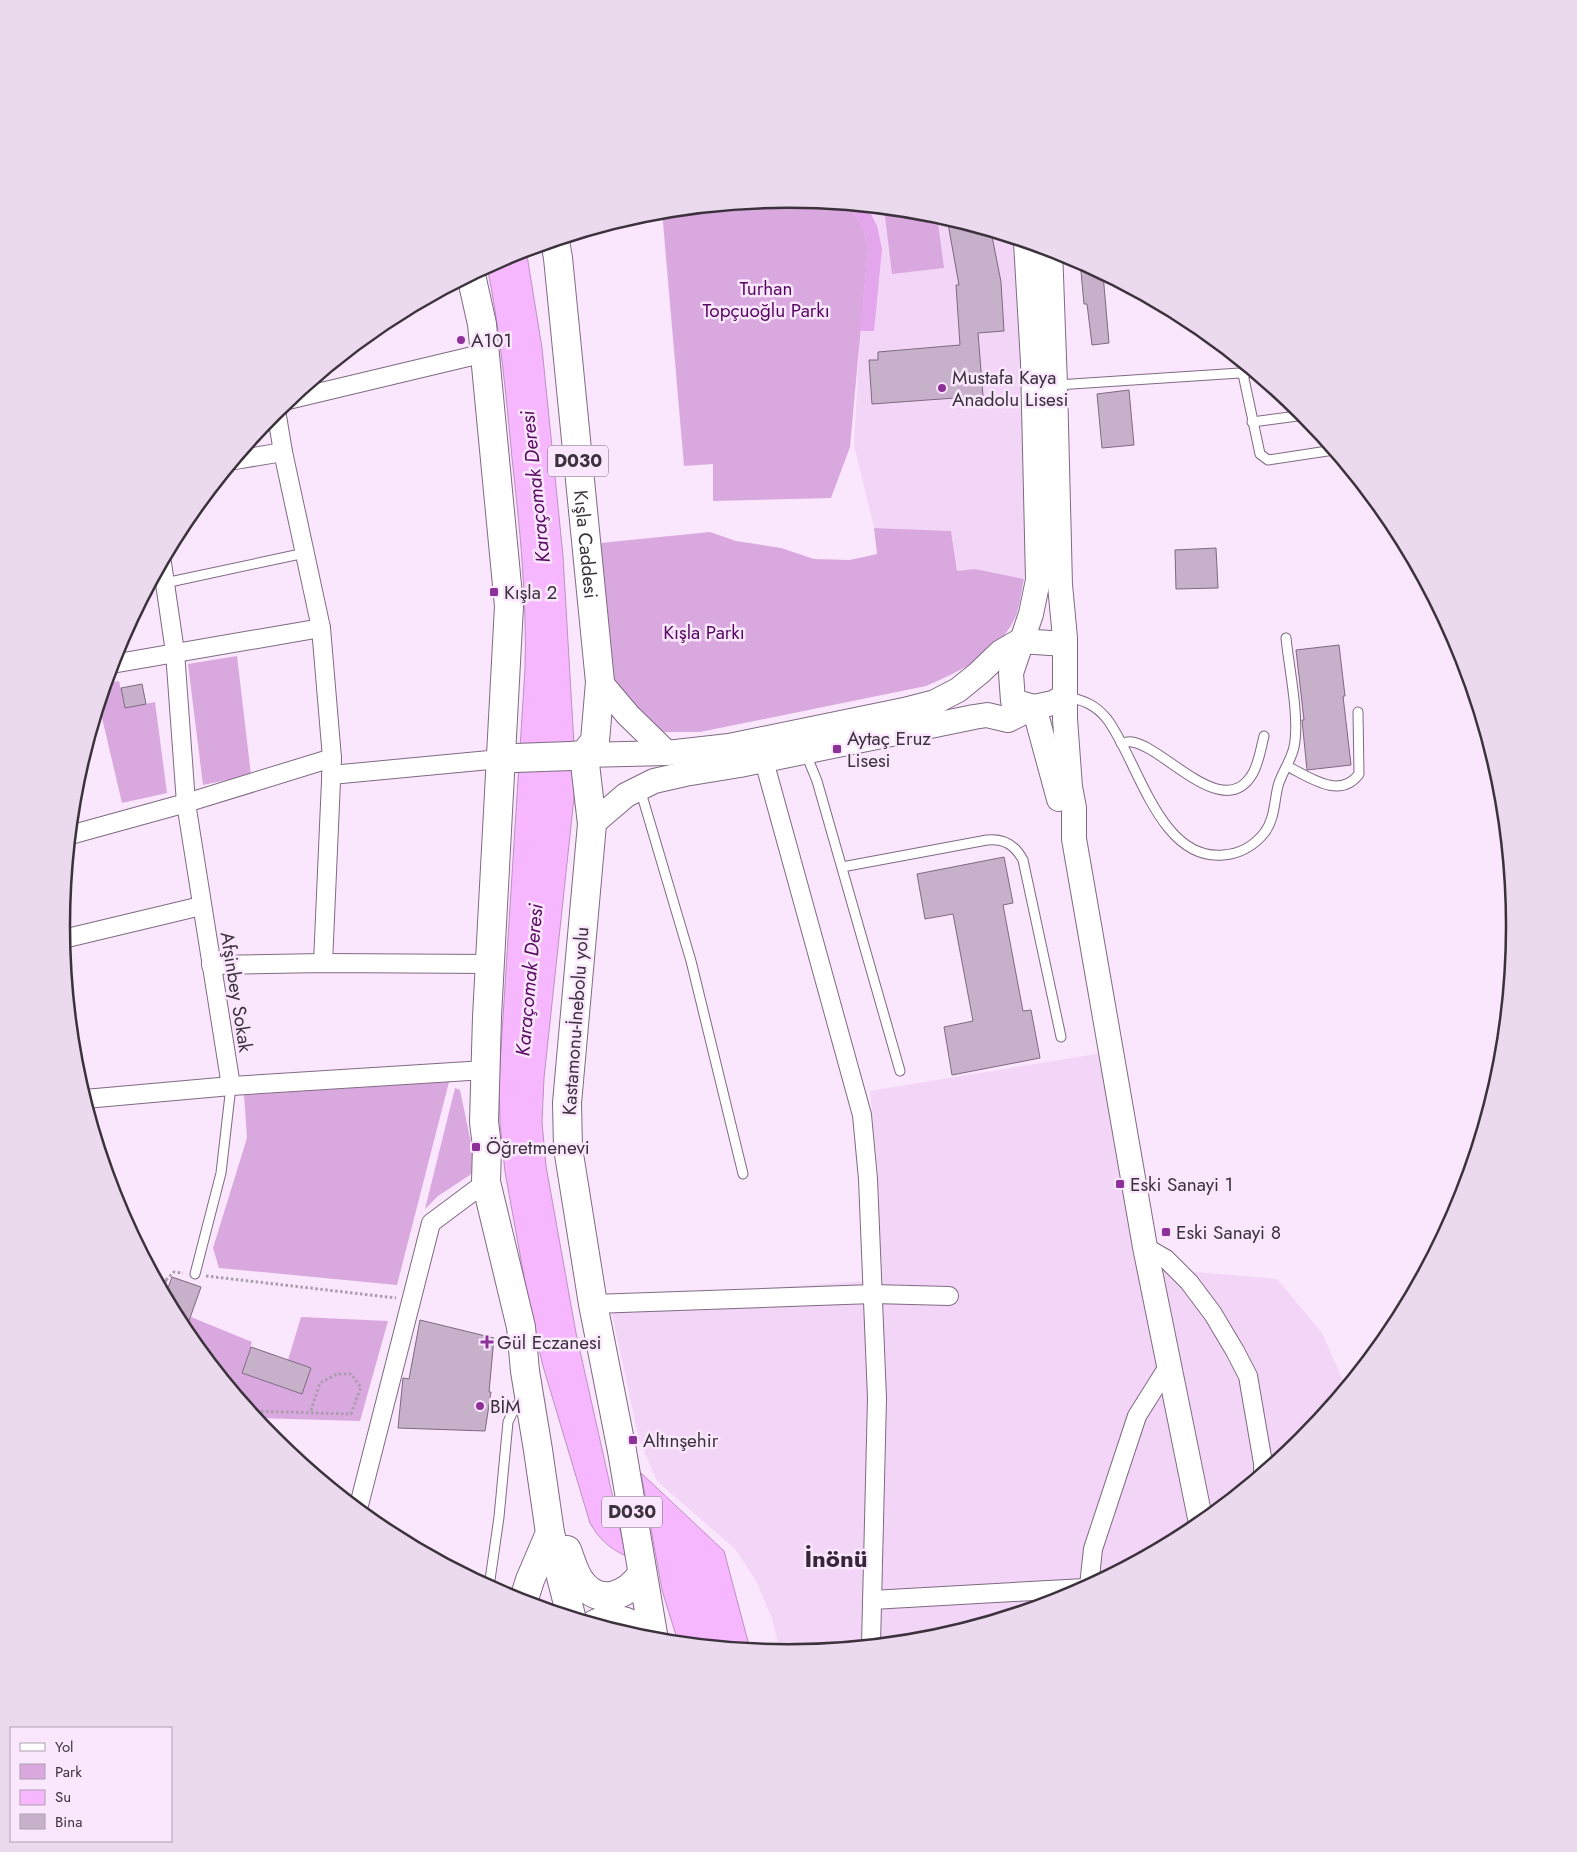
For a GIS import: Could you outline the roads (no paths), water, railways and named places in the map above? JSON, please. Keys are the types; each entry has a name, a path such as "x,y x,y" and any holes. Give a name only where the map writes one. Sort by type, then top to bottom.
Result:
{"main road":[{"name":"Kışla Caddesi","path":"556,247 600,682 595,741 577,755"},
{"path":"1027,249 1045,385 1065,644 1065,719 1070,787 1074,808 1074,839 1145,1247 1200,1514"},
{"path":"1034,707 1013,701 1010,673 1031,614 1038,580 1050,257"},
{"path":"472,281 482,324 509,606 508,758 490,964 485,1070 486,1182 521,1327 525,1371 550,1533 569,1610"},
{"path":"592,824 626,795 654,781 685,774 761,750 935,702 958,690 1001,652 1020,641 1065,644"},
{"path":"600,682 628,716 667,753"},
{"path":"508,758 667,753 729,746 761,750 805,751 987,715 1008,720 1034,707 1053,703 1066,696"},
{"path":"1034,707 1060,802 1074,839"},
{"name":"Kastamonu-İnebolu yolu","path":"577,755 592,824 567,1103 568,1148 593,1304 622,1450 652,1632"},
{"path":"538,1450 561,1533 579,1580 588,1591 597,1596 612,1596 632,1586 642,1574"},
{"path":"525,1594 550,1533"},
{"path":"603,1620 618,1619 632,1623 642,1630"}],"street":[{"path":"304,396 485,353"},
{"path":"278,420 321,628 332,767 323,963"},
{"path":"243,459 283,452"},
{"name":"Afşinbey Sokak","path":"162,574 175,652 186,803 231,1086"},
{"path":"121,662 321,628"},
{"path":"761,750 862,1115 868,1179 877,1398 871,1639"},
{"path":"76,833 186,803 332,767 508,758"},
{"path":"70,937 201,906"},
{"path":"211,966 323,963 490,964"},
{"path":"91,1098 231,1086 485,1070"},
{"path":"360,1502 431,1223 486,1182"},
{"path":"1145,1247 1166,1259 1189,1282 1213,1314 1244,1368 1248,1376 1263,1465"},
{"path":"593,1304 873,1294 949,1296"},
{"path":"1090,1577 1093,1549 1137,1416 1169,1365"},
{"path":"872,1600 1065,1589"}],"lane":[{"path":"1045,385 1247,373"},
{"path":"1243,374 1260,454 1268,460 1328,451"},
{"path":"1252,422 1294,416"},
{"path":"164,571 305,553"},
{"path":"1066,696 1092,704 1107,719 1178,840 1190,848 1212,856 1231,854 1242,850 1261,836 1274,816 1279,783 1294,749 1296,725 1286,638"},
{"path":"1287,766 1334,787 1348,785 1359,774 1358,712"},
{"path":"1121,743 1132,742 1152,751 1203,784 1225,789 1241,786 1252,775 1264,736"},
{"path":"805,751 817,781 900,1071"},
{"path":"640,787 691,962 743,1174"},
{"path":"842,867 987,840 1002,840 1015,848 1023,860 1061,1037"},
{"path":"195,1274 221,1173 231,1086"},
{"path":"490,1579 499,1517 508,1422 515,1406 529,1395"}],"water":[{"name":"Karaçomak Deresi","path":"527,257 542,348 563,556 576,779 544,1078 542,1122 546,1166 576,1333 626,1556 614,1550 605,1542 590,1523 543,1366 532,1320 505,1172 500,1123 499,1081 525,669 525,642 524,590 518,511 496,314 488,274"},
{"path":"641,1473 724,1551 748,1643 676,1635 662,1590"}],"place":[{"name":"A101","path":"461,340"},
{"name":"Mustafa Kaya Anadolu Lisesi","path":"942,388"},
{"name":"Kışla 2","path":"494,592"},
{"name":"Aytaç Eruz Lisesi","path":"837,749"},
{"name":"Öğretmenevi","path":"476,1147"},
{"name":"Eski Sanayi 1","path":"1120,1184"},
{"name":"Eski Sanayi 8","path":"1166,1232"},
{"name":"Gül Eczanesi","path":"487,1342"},
{"name":"BİM","path":"480,1406"},
{"name":"Altınşehir","path":"633,1440"}],"district":[{"name":"İnönü","path":"836,1559"}],"park label":[{"name":"Turhan Topçuoğlu Parkı","path":"766,299"},
{"name":"Kışla Parkı","path":"704,632"}]}
